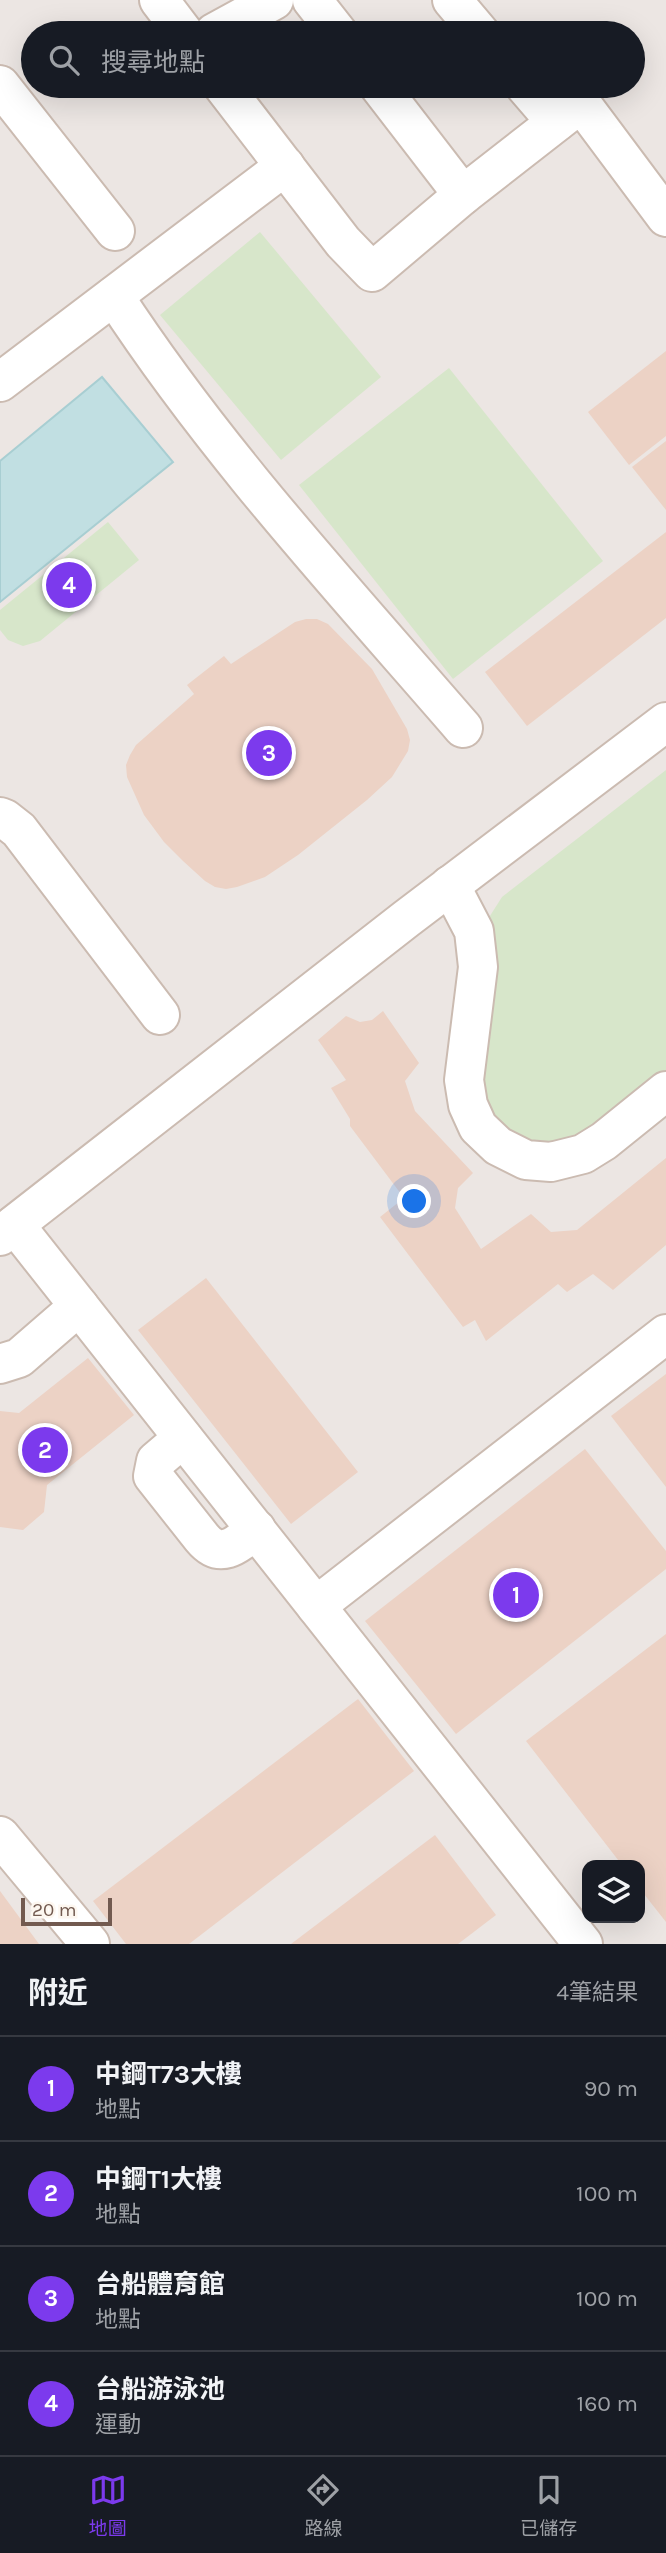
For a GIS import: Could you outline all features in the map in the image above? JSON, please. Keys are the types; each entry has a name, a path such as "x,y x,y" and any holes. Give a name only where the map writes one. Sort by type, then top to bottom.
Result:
{"lane":[{"path":"159,0 175,21"},
{"path":"236,21 274,0"},
{"path":"312,0 329,21"},
{"path":"452,0 470,21"},
{"path":"0,85 115,231"},
{"path":"232,98 343,242 372,272 463,195 581,103 666,217"},
{"path":"388,98 463,195"},
{"path":"535,98 556,122"},
{"path":"0,382 285,166"},
{"path":"114,296 140,336 247,475 463,727"},
{"path":"583,1944 79,1306 7,1231 450,886 666,722"},
{"path":"0,817 19,830 160,1015"},
{"path":"450,886 474,931 478,967 464,1080 468,1105 478,1127 498,1146 526,1160 551,1161 583,1154 604,1141 666,1091"},
{"path":"0,1364 19,1358 79,1306"},
{"path":"316,1605 666,1334"},
{"path":"0,1836 90,1944"}],"shaded area":[{"path":"0,0 666,0 666,1944 0,1944"}],"green space":[{"path":"260,232 381,377 281,460 160,315"},
{"path":"449,368 603,561 453,679 299,485"},
{"path":"108,522 139,560 40,641 23,646 8,640 0,630 0,610"},
{"path":"666,770 666,1080 579,1144 519,1145 478,1103 488,919 502,897"}],"water":[{"path":"102,377 173,462 0,602 0,461"}],"building":[{"path":"666,351 666,436 629,465 588,412"},
{"path":"666,441 666,510 632,467"},
{"path":"666,532 666,618 527,726 485,672"},
{"path":"317,619 328,624 372,669 407,729 410,740 408,751 392,777 298,855 265,877 237,887 215,887 205,881 164,842 144,815 127,777 126,765 136,745 194,694 187,685 224,656 231,664 295,622"},
{"path":"383,1011 419,1063 405,1081 415,1111 473,1173 458,1188 455,1208 481,1249 531,1214 551,1232 577,1230 666,1158 666,1245 613,1290 593,1274 567,1292 558,1284 486,1341 475,1320 463,1327 380,1217 404,1198 350,1126 350,1119 331,1088 346,1080 318,1040 346,1016 360,1022 372,1020"},
{"path":"206,1278 358,1472 291,1524 138,1330"},
{"path":"88,1358 134,1415 47,1485 44,1512 23,1530 0,1527 0,1411 19,1413"},
{"path":"666,1374 666,1487 611,1416"},
{"path":"585,1449 666,1551 666,1569 456,1734 365,1621"},
{"path":"666,1634 666,1922 645,1895 645,1860 618,1860 526,1741"},
{"path":"358,1699 414,1771 189,1944 126,1944 93,1901"},
{"path":"435,1835 496,1915 458,1944 291,1944"},
{"path":"0,1891 39,1944 0,1944"}],"place":[{"name":"台船游泳池","path":"69,585"},
{"name":"台船體育館","path":"269,753"},
{"name":"中鋼T1大樓","path":"45,1450"},
{"name":"中鋼T73大樓","path":"516,1595"}]}
